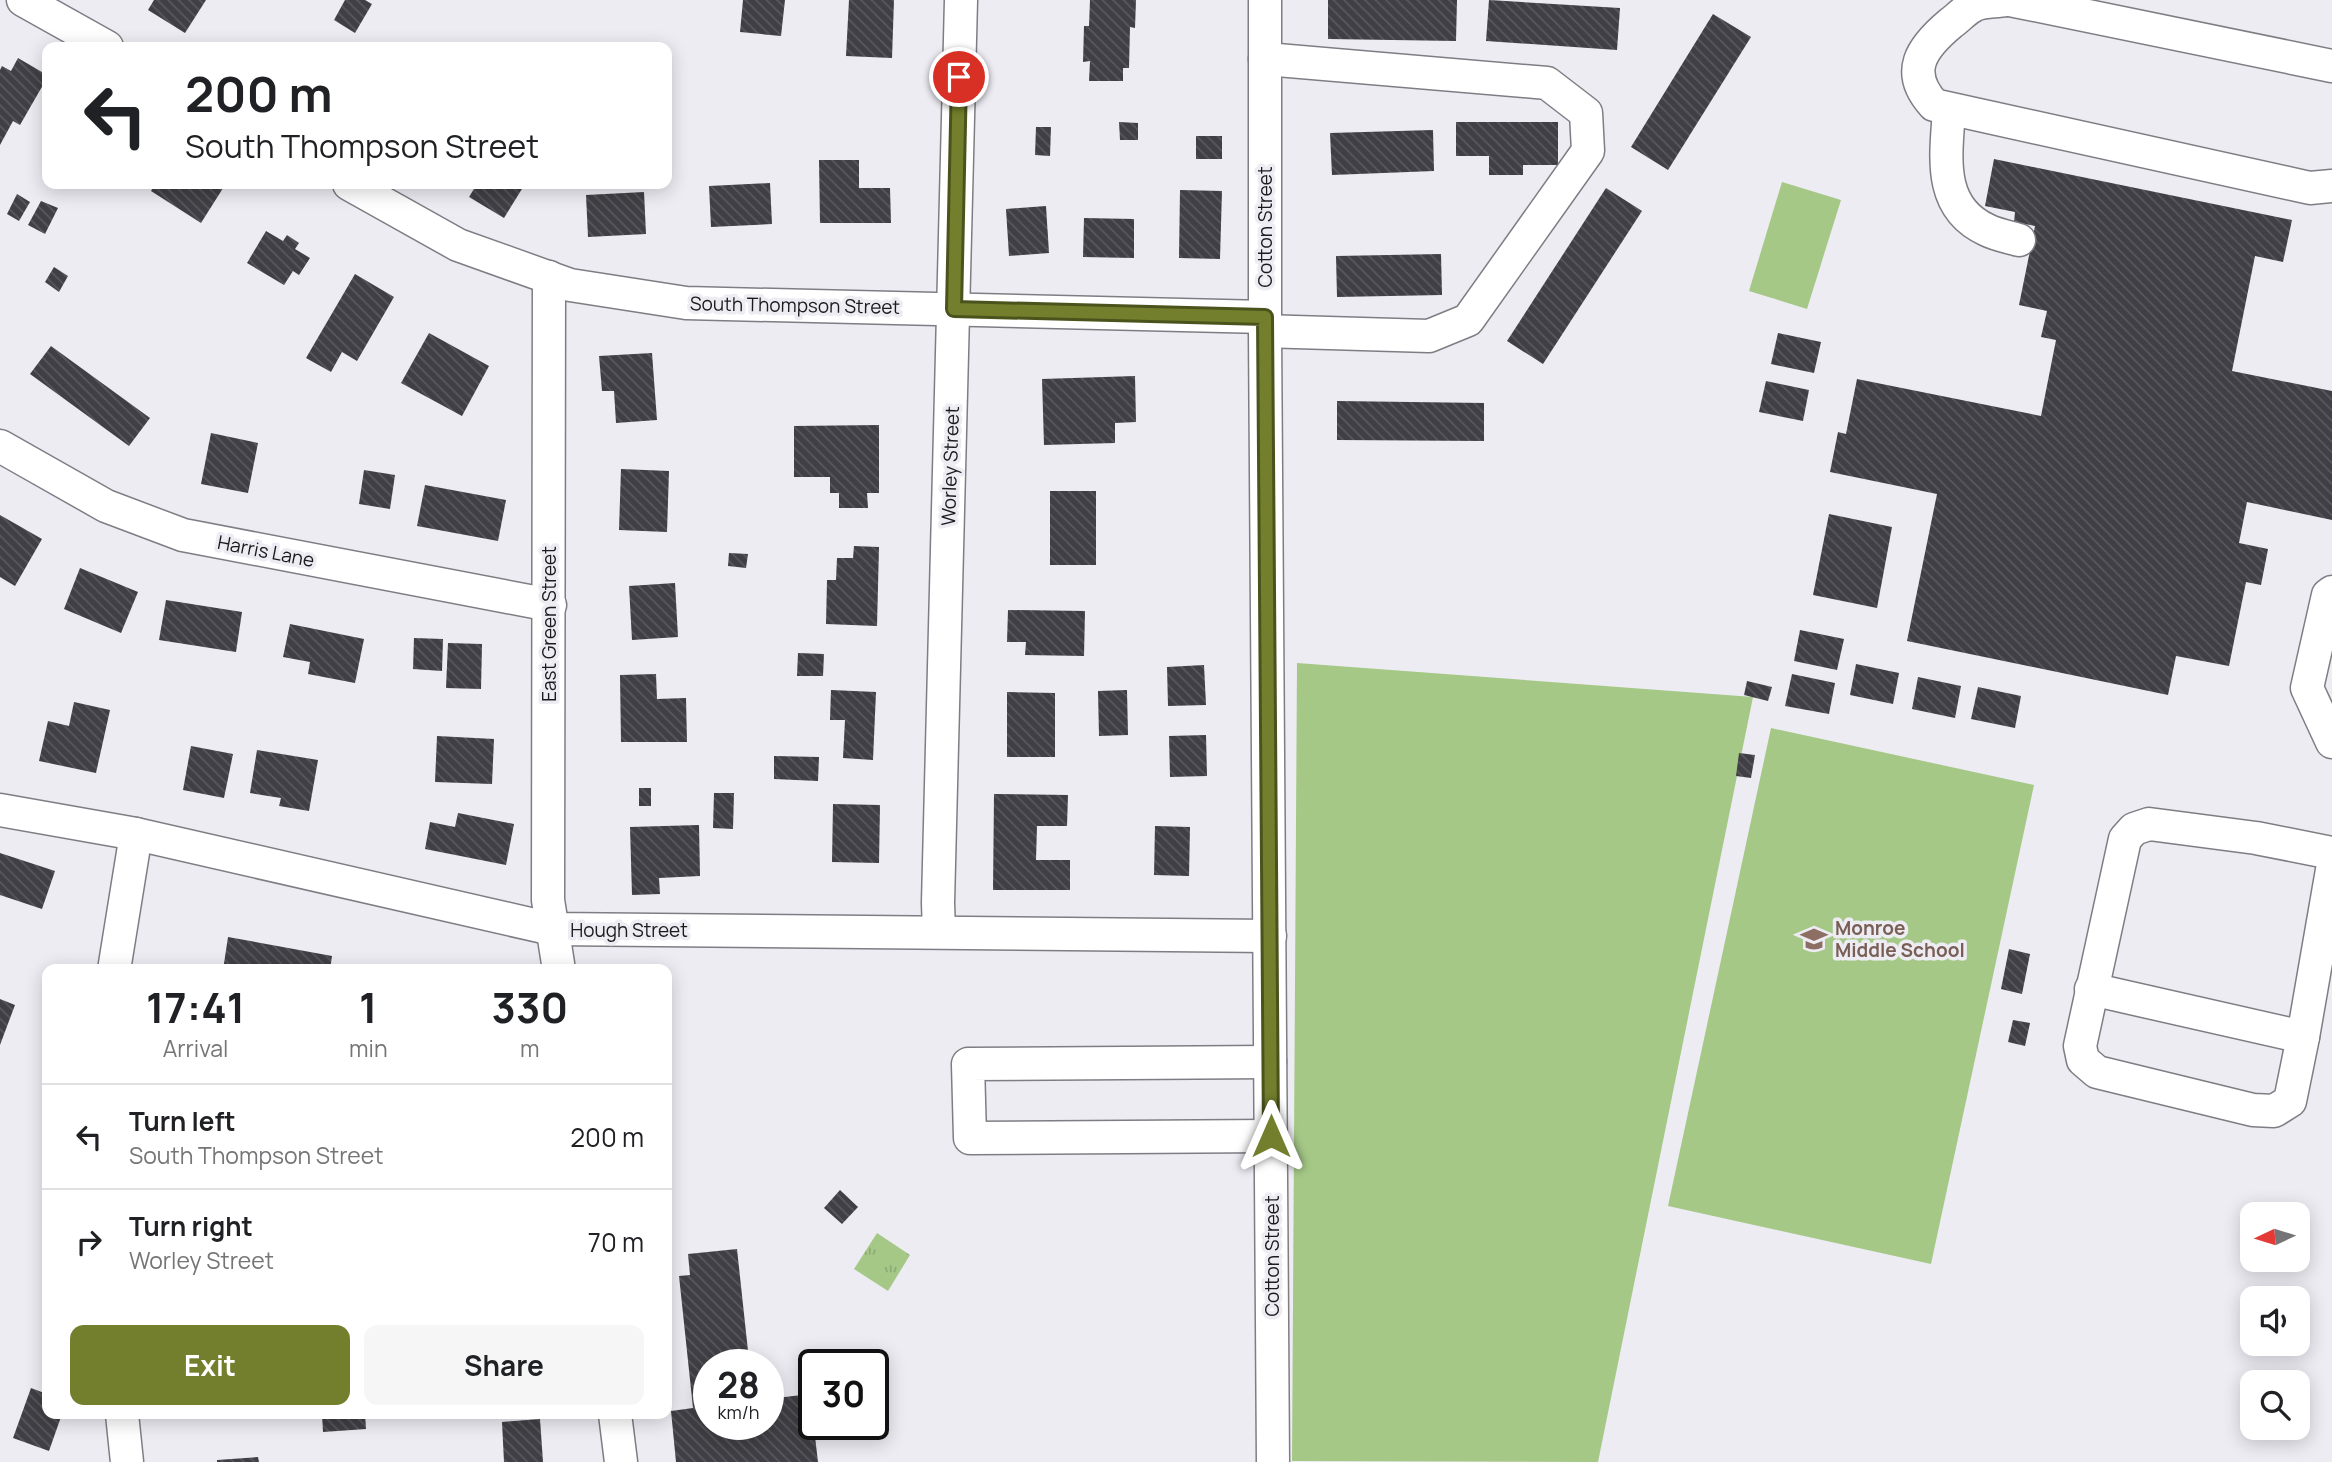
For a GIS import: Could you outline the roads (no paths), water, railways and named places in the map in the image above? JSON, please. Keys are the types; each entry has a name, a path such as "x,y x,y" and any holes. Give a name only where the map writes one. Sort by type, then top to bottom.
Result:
{"street":[{"path":"23,0 98,42"},
{"name":"Worley Street","path":"939,932 961,0"},
{"name":"Cotton Street","path":"1265,0 1273,1462"},
{"path":"2332,66 2008,0 1974,5 1932,39 1920,62 1917,78 1923,92 1934,105 1948,110 2310,188 2332,186"},
{"name":"South Thompson Street","path":"358,189 458,245 570,285 686,303 954,309 1265,324 1429,336 1468,320 1588,151 1586,113 1548,83 1265,59"},
{"path":"1948,110 1946,164 1950,191 1962,212 1987,230 2019,240"},
{"name":"East Green Street","path":"549,277 548,900 558,964"},
{"name":"Harris Lane","path":"0,446 106,506 183,535 550,606"},
{"path":"2332,592 2328,596 2306,688 2332,742"},
{"name":"Hough Street","path":"0,810 136,834 552,929 1270,936"},
{"path":"2332,853 2256,838 2149,824 2134,829 2125,839 2091,989 2080,1046 2083,1060 2097,1072 2253,1110 2274,1111 2290,1101 2332,870"},
{"path":"115,964 136,834"},
{"path":"2091,989 2303,1037"},
{"path":"1270,1062 968,1064 970,1138 1271,1136"},
{"path":"123,1419 127,1462"},
{"path":"616,1419 621,1462"}],"place":[{"name":"Monroe Middle School","path":"1814,939"}]}
